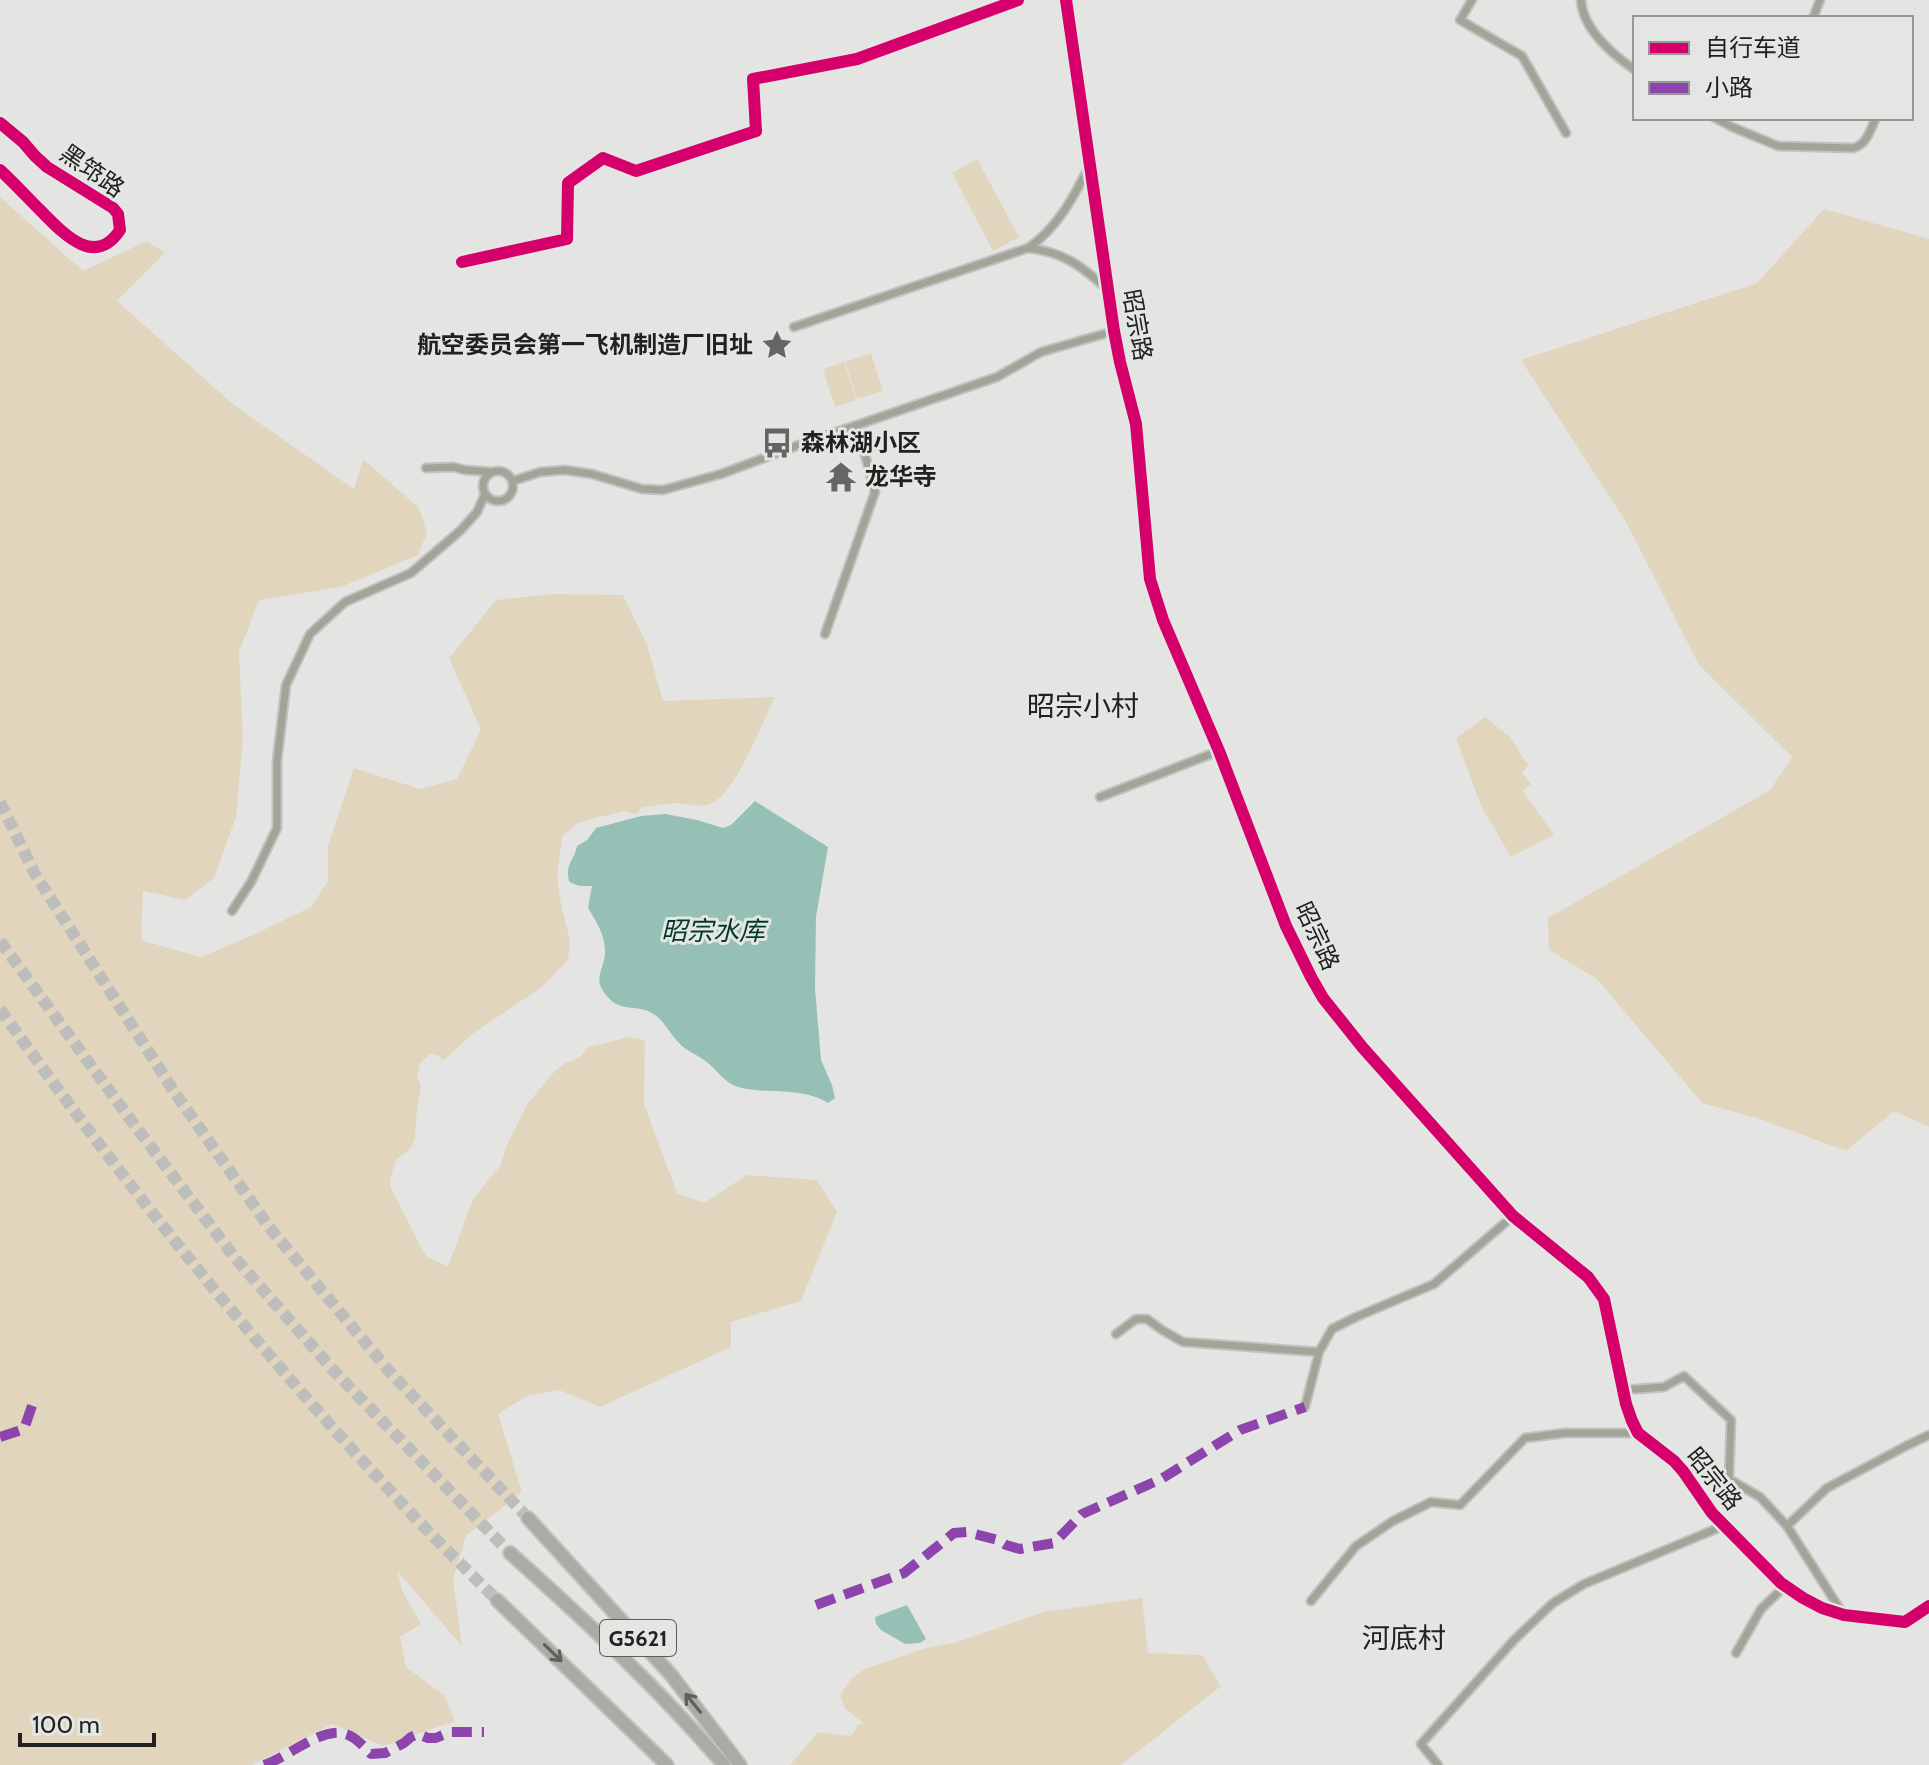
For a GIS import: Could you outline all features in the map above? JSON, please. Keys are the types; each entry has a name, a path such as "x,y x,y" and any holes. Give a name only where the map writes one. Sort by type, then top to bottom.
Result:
{"highway":[{"name":"G5621","path":"528,1518 672,1676 740,1765"},
{"name":"G5621","path":"510,1553 634,1667 724,1765"},
{"name":"G5621","path":"497,1600 667,1765"}],"main road":[{"name":"黑筇路","path":"0,123 47,167 113,208 121,223 120,230 101,247 80,244 72,240 0,170"}],"street":[{"path":"462,262 567,239 568,183 603,158 636,171 756,131 753,79 857,59 1018,0"},
{"name":"昭宗路","path":"1066,0 1114,331 1136,424 1150,579 1163,620 1219,751 1286,926 1311,977 1323,998 1363,1048 1513,1216 1597,1287 1604,1299 1624,1390 1638,1433 1674,1461 1723,1526 1785,1586 1813,1603 1844,1615 1905,1622 1929,1606"},
{"path":"1472,0 1460,20 1522,56 1566,133"},
{"path":"1581,0 1582,9 1594,32 1615,56 1633,69"},
{"path":"1719,120 1778,146 1853,148 1865,142 1875,120"},
{"path":"794,327 1028,248 1042,239 1053,226 1090,165"},
{"path":"1028,248 1045,250 1074,262 1108,290"},
{"path":"513,481 540,472 565,470 592,474 642,489 663,490 721,474 997,377 1041,352 1114,331"},
{"path":"825,634 875,492 857,425"},
{"path":"232,911 251,882 277,828 277,761 286,685 310,634 345,602 411,573 477,512 507,499 513,491 513,481 507,474 497,471 426,468"},
{"path":"465,470 497,501"},
{"path":"477,512 485,479 492,472"},
{"path":"1100,797 1219,751"},
{"path":"1305,1407 1319,1352 1332,1329 1434,1284 1513,1216"},
{"path":"1116,1334 1136,1319 1147,1319 1183,1342 1319,1352"},
{"path":"1624,1390 1664,1387 1684,1376 1731,1420 1729,1479 1760,1497 1787,1526 1844,1615"},
{"path":"1311,1601 1356,1546 1393,1521 1431,1502 1460,1505 1525,1438 1565,1433 1638,1433"},
{"path":"1787,1526 1827,1488 1929,1435"},
{"path":"1438,1765 1421,1744 1514,1640 1553,1603 1584,1584 1723,1526"},
{"path":"1736,1653 1761,1609 1785,1586"}],"shaded area":[{"path":"977,159 1019,237 993,251 952,173"},
{"path":"0,197 83,271 147,241 165,253 117,301 234,405 354,489 363,459 419,508 427,533 418,555 341,587 259,600 239,652 243,739 236,817 214,878 185,900 143,891 141,940 201,957 311,907 328,881 328,845 354,768 420,789 457,779 481,730 449,658 496,600 555,594 623,595 647,645 663,701 775,697 729,788 710,804 670,804 641,808 636,815 626,811 599,817 576,824 562,837 557,877 570,940 568,960 542,987 475,1032 443,1061 438,1055 431,1054 420,1063 415,1138 411,1148 396,1160 390,1179 391,1188 427,1257 448,1266 473,1199 500,1166 528,1103 554,1072 565,1063 579,1058 589,1047 630,1037 645,1040 644,1104 677,1193 704,1203 747,1175 817,1180 837,1212 801,1301 731,1322 731,1347 600,1407 559,1390 527,1396 498,1414 522,1492 466,1536 453,1579 462,1646 398,1572 402,1590 421,1624 400,1637 406,1667 444,1695 455,1721 383,1746 332,1724 252,1765 0,1765"},
{"path":"1824,209 1929,239 1929,1127 1894,1111 1846,1151 1760,1119 1702,1103 1597,979 1549,950 1548,918 1770,790 1792,757 1699,665 1626,522 1521,360 1757,283"},
{"path":"871,353 883,391 857,399 845,362"},
{"path":"844,362 856,400 835,407 823,369"},
{"path":"1485,717 1510,737 1528,765 1522,773 1531,784 1523,791 1554,835 1511,857 1481,806 1456,738"},
{"path":"1142,1598 1148,1653 1202,1655 1221,1686 1121,1765 790,1765 818,1732 851,1736 859,1724 864,1724 845,1708 840,1696 850,1680 865,1669 1044,1612"}],"water":[{"name":"昭宗水库","path":"755,801 828,847 816,917 815,988 821,1060 835,1098 828,1103 806,1094 733,1085 682,1046 655,1015 621,1006 608,998 599,980 605,954 604,941 588,908 592,886 569,881 569,866 577,846 587,840 596,828 641,816 665,814 723,828 731,825"},
{"path":"907,1605 926,1639 920,1643 905,1644 876,1624 875,1617"}],"tunnel":[{"path":"0,802 35,874 175,1093 269,1227 389,1371 528,1518"},
{"path":"0,941 235,1258 334,1371 510,1553"},
{"path":"0,1009 95,1139 246,1328 352,1450 497,1600"}],"marked path":[{"path":"0,1437 24,1429 33,1403"},
{"path":"816,1605 904,1573 954,1533 967,1532 1020,1549 1054,1543 1082,1514 1161,1479 1240,1430 1305,1407"},
{"path":"264,1765 326,1734 353,1737 371,1754 385,1753 418,1734 436,1738 450,1732 484,1732"}],"cycle path":[{"path":"462,262 567,239 568,183 603,158 636,171 756,131 753,79 857,59 1018,0"},
{"path":"1066,0 1114,331 1136,424 1150,579 1163,620 1219,751 1286,926 1311,977 1323,998 1363,1048 1513,1216 1588,1277 1604,1299 1626,1404 1638,1433 1674,1461 1712,1513 1781,1583 1822,1608 1844,1615 1905,1622 1929,1606"},
{"path":"0,123 47,167 113,208 118,214 120,230 100,246 89,247 78,243 58,228 0,170"}],"place":[{"name":"航空委员会第一飞机制造厂旧址","path":"777,345"},
{"name":"森林湖小区","path":"777,443"},
{"name":"龙华寺","path":"841,477"}],"district":[{"name":"昭宗小村","path":"1083,706"},
{"name":"河底村","path":"1404,1638"}]}
